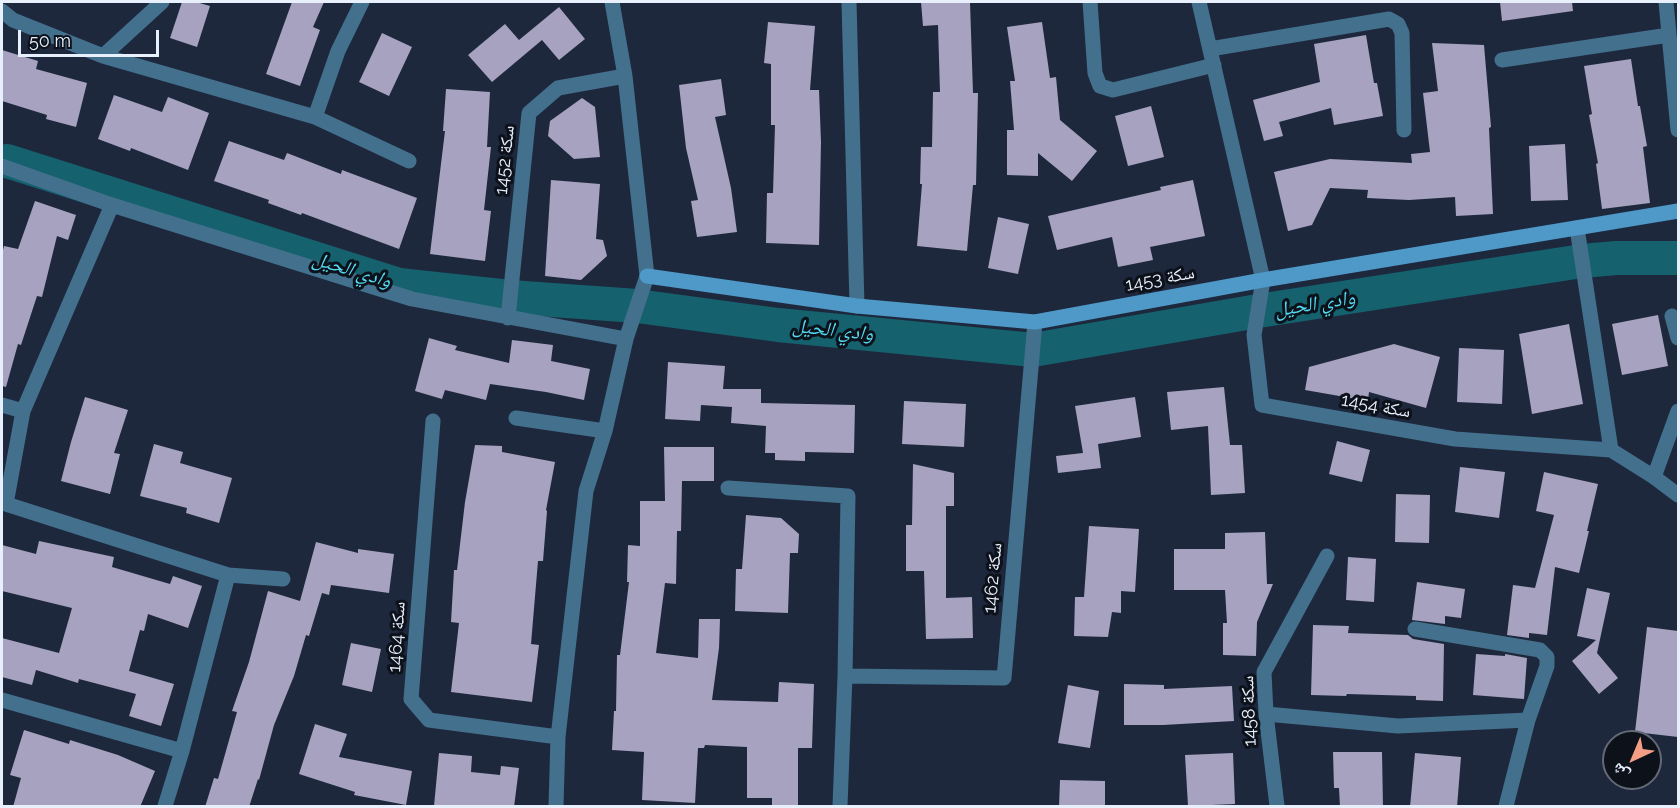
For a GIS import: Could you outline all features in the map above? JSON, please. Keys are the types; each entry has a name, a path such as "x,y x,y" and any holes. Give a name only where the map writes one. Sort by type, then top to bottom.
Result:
{"street":[{"path":"103,56 162,2"},
{"path":"315,117 338,51 362,2"},
{"path":"556,807 558,737 586,491 605,431 626,339 647,276 625,76 612,2"},
{"path":"849,2 857,306"},
{"path":"1090,2 1095,73 1100,86 1113,90 1214,65"},
{"path":"1199,2 1263,280"},
{"path":"1666,2 1669,35 1675,59 1678,130"},
{"path":"2,11 12,20 103,56 315,117 409,160"},
{"path":"1210,49 1389,19 1398,24 1402,33 1404,130"},
{"path":"1502,60 1669,35"},
{"name":"سكة 1452","path":"508,318 529,113 558,88 625,76"},
{"path":"2,166 112,205 412,298 626,339"},
{"path":"112,205 23,411 6,504 228,575 283,579"},
{"name":"سكة 1453","path":"647,276 857,306 1035,322 1263,280 1678,211"},
{"path":"1578,228 1611,450"},
{"name":"سكة 1454","path":"1263,280 1254,335 1262,405 1455,439 1611,450 1678,495"},
{"path":"1672,316 1678,338"},
{"name":"سكة 1462","path":"845,676 1004,678 1035,322"},
{"path":"2,405 23,411"},
{"path":"1654,477 1678,411"},
{"path":"516,418 605,431"},
{"name":"سكة 1464","path":"433,421 411,699 429,720 558,737"},
{"path":"728,488 848,496 840,807"},
{"name":"سكة 1458","path":"1277,807 1266,714 1264,672 1327,556"},
{"path":"165,807 228,575"},
{"path":"1415,629 1540,650 1547,657 1547,666 1528,720 1506,807"},
{"path":"2,700 182,751"},
{"path":"1266,714 1398,726 1528,720"}],"building":[{"path":"182,2 196,2 210,6 197,47 170,38"},
{"path":"292,2 324,2 313,27 320,30 300,86 266,74"},
{"path":"921,2 970,2 973,93 978,93 976,185 973,185 967,251 917,246 922,184 920,184 921,147 932,147 933,92 940,92 938,25 923,26"},
{"path":"1500,2 1572,2 1573,11 1502,21"},
{"path":"559,7 585,39 559,60 542,40 492,82 468,55 505,24 519,40"},
{"path":"768,22 815,26 810,90 819,90 821,142 819,245 766,243 767,193 773,193 775,125 771,125 771,64 764,63"},
{"path":"1042,22 1050,78 1056,77 1060,120 1097,151 1072,181 1038,153 1038,176 1007,175 1007,130 1014,130 1010,81 1015,81 1007,27"},
{"path":"382,33 412,47 389,96 359,82"},
{"path":"1366,35 1374,83 1377,83 1383,116 1334,125 1331,108 1279,122 1283,136 1264,141 1253,100 1320,82 1314,44"},
{"path":"1432,43 1484,45 1491,127 1489,128 1493,214 1456,216 1455,197 1409,200 1367,198 1368,190 1330,188 1312,225 1288,231 1274,172 1330,159 1412,163 1411,154 1430,152 1423,93 1438,91"},
{"path":"2,50 38,61 36,69 87,83 76,127 46,119 47,115 2,101"},
{"path":"1631,59 1647,146 1643,147 1650,203 1602,209 1596,164 1598,163 1589,115 1592,114 1584,66"},
{"path":"721,79 726,115 715,117 731,188 737,232 697,237 691,201 698,200 686,148 679,85"},
{"path":"446,89 490,92 487,147 491,147 484,210 491,211 485,261 430,254 445,131 443,131"},
{"path":"114,95 162,112 168,97 209,113 188,170 131,148 130,151 98,139"},
{"path":"582,98 595,107 600,157 574,159 548,136 550,121"},
{"path":"1151,106 1164,157 1128,166 1115,116"},
{"path":"229,141 284,160 287,153 341,174 342,170 417,198 399,249 302,213 301,215 268,203 269,200 214,181"},
{"path":"1565,144 1568,200 1531,201 1529,146"},
{"path":"551,180 600,184 596,239 603,240 607,256 581,280 545,276"},
{"path":"1193,180 1205,236 1150,247 1153,260 1118,267 1112,237 1057,250 1048,216 1161,190 1160,187"},
{"path":"35,201 76,215 68,240 57,236 42,297 37,296 21,345 18,344 6,387 2,386 2,254 4,246 18,249"},
{"path":"998,217 1029,224 1018,274 988,268"},
{"path":"1658,315 1668,366 1622,375 1612,324"},
{"path":"1569,324 1583,404 1532,414 1519,334"},
{"path":"429,338 457,346 455,350 509,363 512,340 553,345 551,361 590,369 584,400 490,384 486,400 445,390 442,399 415,391"},
{"path":"1394,344 1440,357 1426,408 1369,392 1368,401 1305,390 1309,367"},
{"path":"1459,348 1504,350 1502,404 1457,402"},
{"path":"668,362 725,366 723,389 761,389 761,403 855,405 854,453 805,452 805,461 775,460 775,453 765,453 766,426 731,423 732,407 701,405 700,421 665,419"},
{"path":"1224,387 1230,445 1242,445 1245,493 1211,495 1208,426 1171,430 1167,392"},
{"path":"85,397 128,410 114,453 120,454 110,494 61,481"},
{"path":"1135,397 1141,437 1098,444 1101,468 1058,473 1056,456 1083,453 1075,406"},
{"path":"904,401 966,404 964,447 902,444"},
{"path":"1337,441 1370,450 1362,482 1329,474"},
{"path":"154,444 183,452 180,463 232,478 219,523 186,513 187,508 140,496"},
{"path":"475,445 502,446 502,452 555,462 546,510 543,561 538,561 531,644 539,645 532,702 451,692 459,623 451,622 454,570 457,570"},
{"path":"664,447 714,447 714,481 682,481 681,531 677,531 676,584 665,583 656,653 698,658 699,619 720,619 719,648 712,700 778,702 779,682 814,684 812,748 798,748 798,807 772,807 772,798 747,798 747,747 705,745 704,748 698,748 695,803 642,800 644,752 612,750 614,711 616,711 617,655 620,655 629,582 627,582 628,545 640,546 640,501 665,501"},
{"path":"913,464 954,473 954,506 946,506 946,598 972,597 973,638 926,639 924,571 906,571 906,525 912,525"},
{"path":"1460,467 1505,472 1499,518 1455,512"},
{"path":"1544,472 1598,484 1587,531 1589,531 1579,573 1555,567 1547,635 1529,633 1529,638 1507,635 1513,585 1535,588 1554,515 1536,511"},
{"path":"1396,494 1430,495 1429,543 1395,542"},
{"path":"746,515 781,518 799,534 798,553 790,553 788,613 735,611 736,569 742,569"},
{"path":"1089,526 1139,529 1135,592 1121,591 1121,613 1112,612 1108,637 1074,636 1075,597 1084,597"},
{"path":"1265,532 1267,584 1273,584 1257,622 1256,656 1223,655 1223,623 1227,623 1225,590 1174,590 1174,549 1225,549 1225,533"},
{"path":"39,541 114,557 112,567 170,584 173,576 202,586 188,628 148,614 144,631 140,630 129,671 174,684 161,726 129,716 136,694 79,679 78,683 36,670 32,685 2,677 2,638 59,653 72,608 2,591 2,545 36,554"},
{"path":"316,542 358,553 358,549 394,554 389,593 331,585 329,595 322,593 309,636 306,635 294,676 274,725 249,807 205,807 214,778 218,779 237,712 232,711 249,662 268,591 300,601"},
{"path":"1348,557 1376,559 1374,602 1346,600"},
{"path":"1417,582 1465,589 1461,618 1445,616 1445,624 1412,620"},
{"path":"1587,588 1610,593 1597,653 1618,678 1599,694 1572,661 1596,640 1577,636"},
{"path":"1313,625 1349,626 1348,633 1408,635 1413,639 1444,644 1443,701 1416,700 1416,696 1311,695"},
{"path":"1647,627 1678,631 1678,737 1662,735 1662,730 1635,730"},
{"path":"351,643 381,649 372,692 342,685"},
{"path":"1476,654 1505,656 1505,654 1527,658 1524,699 1473,695"},
{"path":"1124,684 1164,685 1164,689 1232,686 1234,721 1124,725"},
{"path":"1068,685 1099,691 1090,748 1058,743"},
{"path":"315,724 347,734 339,757 412,771 406,805 354,795 355,792 299,774"},
{"path":"24,730 69,744 70,740 118,755 155,771 140,807 13,807 21,778 10,775"},
{"path":"1333,752 1382,752 1383,807 1340,807 1339,788 1334,788"},
{"path":"439,753 472,756 471,772 500,775 501,766 519,768 514,807 434,806"},
{"path":"1233,753 1235,804 1188,806 1185,755"},
{"path":"1415,753 1461,757 1457,807 1410,807"},
{"path":"1060,780 1105,781 1105,807 1059,807"}],"waterway":[{"name":"وادي الحيل","path":"7,161 399,285 510,297 637,306 778,325 1033,350 1258,311 1582,261 1616,258 1678,258"}]}
